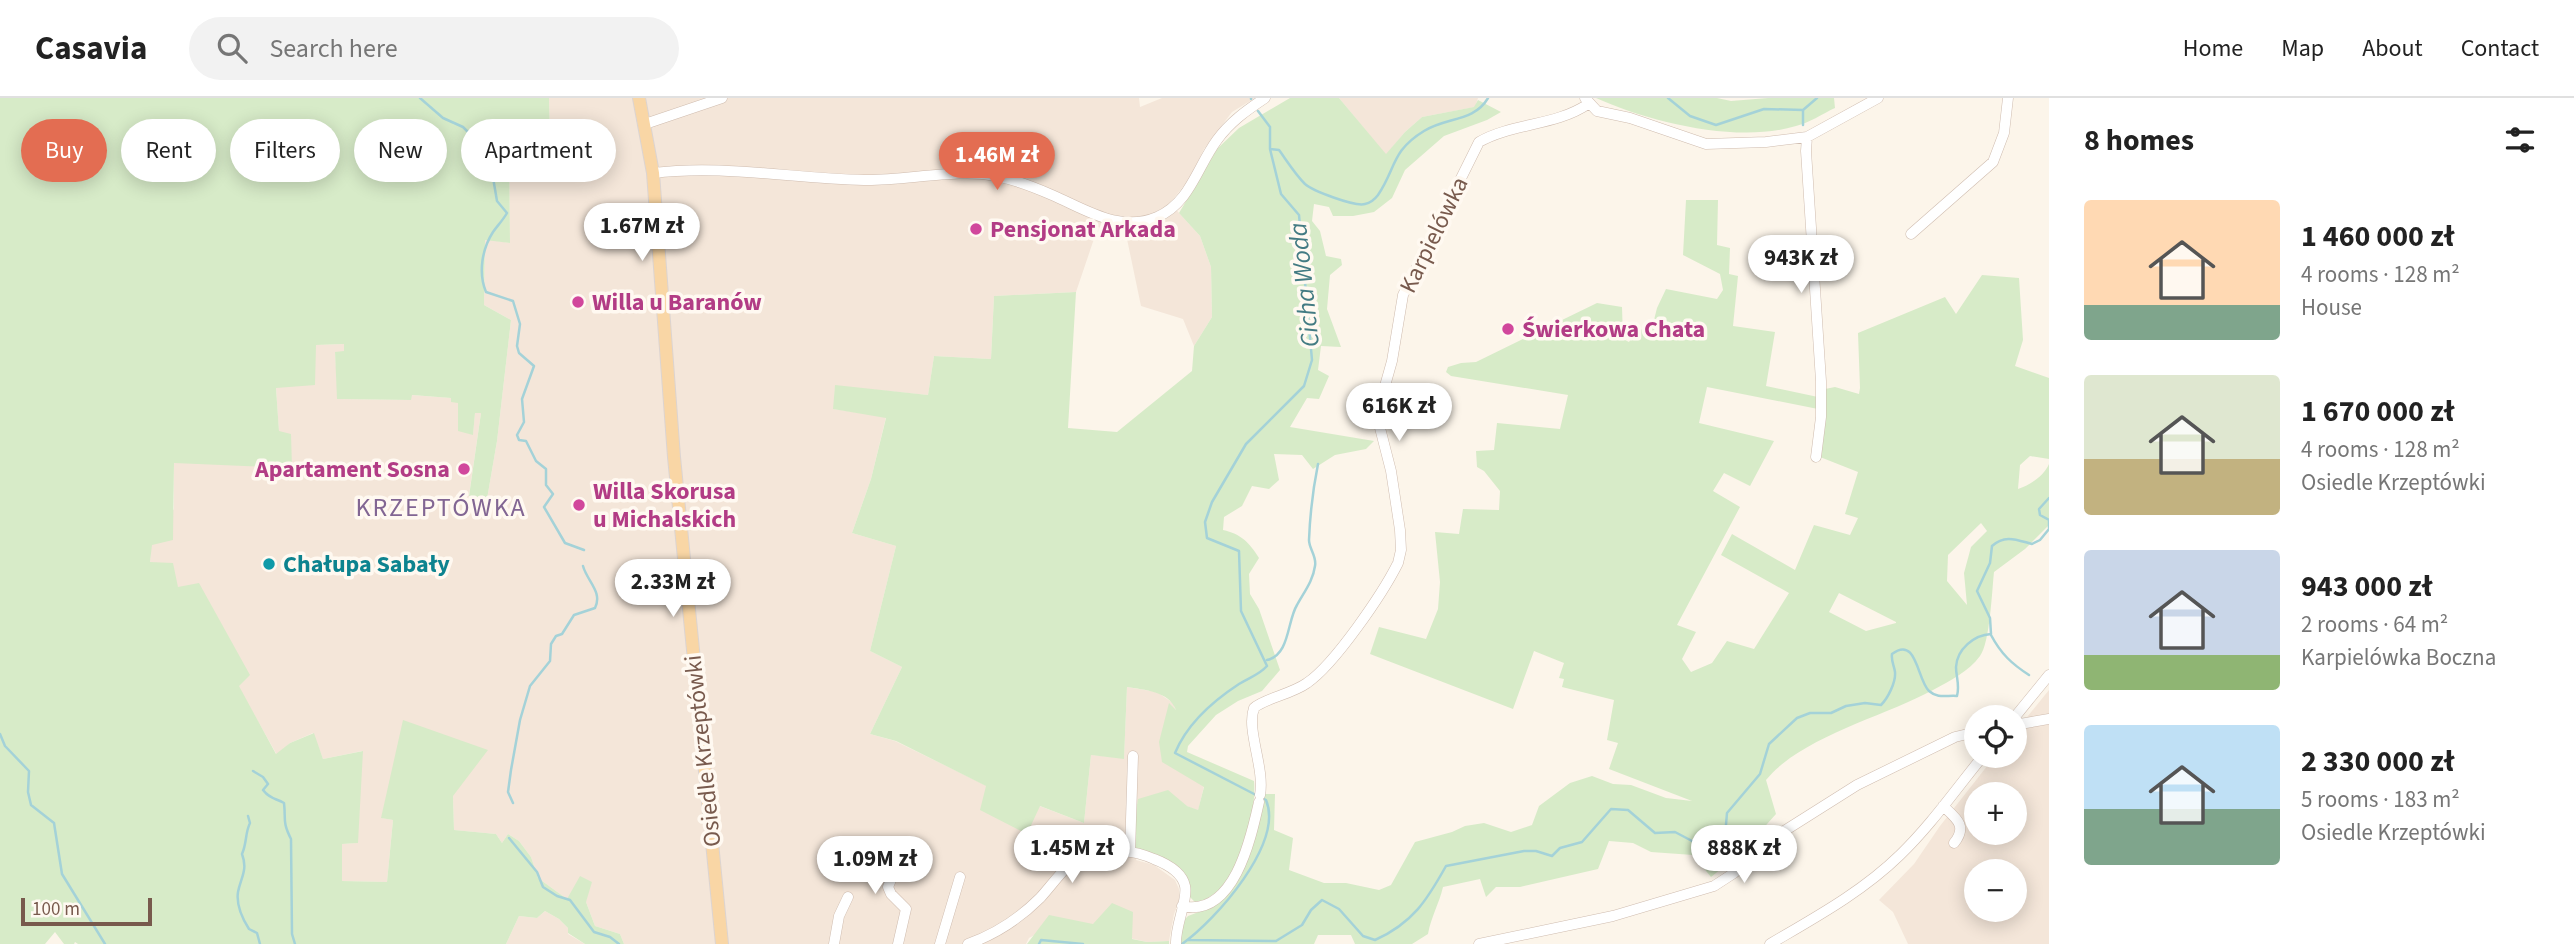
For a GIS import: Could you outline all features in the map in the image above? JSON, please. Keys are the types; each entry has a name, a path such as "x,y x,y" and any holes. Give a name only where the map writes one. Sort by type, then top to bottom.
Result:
{"main road":[{"name":"Osiedle Krzeptówki","path":"639,98 653,173 674,457 722,944"}],"street":[{"path":"645,124 722,98"},
{"path":"653,173 697,170 861,180 985,174 1023,183 1104,218 1140,222 1161,215 1180,202 1222,134 1236,119 1265,98"},
{"name":"Karpielówka","path":"1182,906 1194,908 1216,898 1230,883 1242,862 1260,799 1262,778 1252,724 1254,708 1265,701 1291,693 1320,673 1343,645 1398,563 1401,550 1400,530 1391,471 1379,424 1379,412 1392,361 1399,312 1411,275 1479,142 1563,116 1586,101 1597,111 1630,118 1706,144 1766,142 1807,137 1878,98"},
{"path":"1912,234 1993,162 2004,133 2008,98"},
{"path":"1807,137 1821,381 1821,417 1816,457"},
{"path":"2024,705 2049,674"},
{"path":"2027,722 2049,719"},
{"path":"1479,944 1613,916 1714,886 1734,873 1781,833 1857,785 1964,735"},
{"path":"1130,852 1133,756"},
{"path":"1770,944 1845,900 1880,873 1913,842 1973,768"},
{"path":"1943,806 1961,823 1962,831 1954,843"},
{"path":"968,944 985,941 1013,922 1082,855 1102,850 1130,852 1155,859 1179,874 1186,889 1175,940"},
{"path":"898,944 906,909 891,894 888,887 901,855"},
{"path":"940,944 960,877"},
{"path":"835,944 839,916 848,897"}],"shaded area":[{"path":"549,98 1139,98 1140,107 1162,98 1255,98 1232,112 1204,149 1190,178 1170,203 1200,236 1211,267 1212,317 1194,346 1183,319 1141,306 1127,239 1098,227 1076,292 994,296 991,359 934,356 928,395 835,386 834,409 886,417 871,479 852,533 896,546 870,651 902,667 870,734 895,741 987,786 1084,823 1091,755 1124,758 1127,687 1157,692 1173,703 1178,716 1167,757 1204,786 1198,811 1187,806 1133,828 1136,860 1154,865 1175,880 1179,889 1179,902 1169,941 1147,942 1059,922 1029,938 1026,944 624,944 620,934 595,926 586,902 567,899 538,878 531,857 519,841 508,834 502,843 496,834 454,830 453,796 382,818 393,820 387,882 342,881 342,844 357,843 362,751 323,759 313,733 290,743 277,755 178,587 150,563 151,544 174,509 174,463 279,432 276,387 316,345 344,344 345,352 335,352 338,399 411,400 411,395 452,398 458,403 473,434 475,412 481,413 469,495 487,499 497,441 511,320 484,305 485,239 510,243 509,182 616,182 616,119 550,119"},
{"path":"1339,98 1478,98 1475,107 1422,117 1386,155"},
{"path":"2049,690 2049,944 1908,944 1893,912 1879,900 1914,864 1964,795 1964,845 2027,845 2027,782 1975,782 1986,768 2027,768 2027,717"},
{"path":"545,911 568,928 568,934 585,944 506,944 519,916 537,918"}],"green space":[{"path":"0,98 549,98 550,119 461,119 461,182 509,182 510,243 485,240 484,305 511,320 497,441 487,499 469,496 481,413 475,413 473,435 458,431 458,403 451,402 451,398 412,395 411,400 337,399 335,352 344,351 344,344 316,345 315,385 276,388 279,431 291,434 292,468 174,463 173,540 152,545 150,562 173,563 178,587 199,583 250,675 239,686 276,754 290,743 314,733 323,759 363,751 358,843 342,844 342,881 387,882 393,820 381,818 403,720 488,750 453,796 454,830 496,834 502,843 508,834 519,841 531,857 538,878 567,899 580,876 592,882 586,902 595,926 620,934 624,944 585,944 568,933 568,928 559,919 545,911 537,918 519,916 506,944 64,944 55,932 45,944 0,944"},
{"path":"1290,98 1339,98 1386,154 1422,117 1474,107 1478,100 1501,112 1444,136 1405,170 1392,198 1374,212 1333,216 1329,207 1314,204 1312,221 1320,231 1326,256 1341,259 1342,265 1330,275 1327,309 1341,347 1321,346 1318,370 1329,376 1319,399 1307,398 1290,427 1374,441 1366,449 1335,455 1313,469 1302,455 1274,454 1279,480 1269,489 1252,486 1242,506 1224,517 1223,530 1244,540 1259,558 1249,574 1250,594 1259,609 1280,670 1262,691 1238,701 1216,715 1188,746 1187,752 1254,781 1252,814 1242,853 1223,886 1210,897 1195,902 1164,859 1135,849 1133,828 1138,799 1168,790 1187,806 1198,810 1204,787 1162,762 1159,742 1169,703 1176,710 1162,695 1127,687 1124,759 1091,755 1084,823 1040,806 1027,834 980,810 986,786 896,741 870,734 902,667 870,651 896,546 852,533 871,479 886,418 833,409 835,385 928,395 934,356 991,359 994,296 1076,292 1068,428 1117,432 1192,371 1194,346 1212,317 1211,267 1200,236 1179,213 1217,149 1239,128"},
{"path":"1596,98 1717,98 1731,101 1834,98 1835,108 1796,126 1748,133 1694,128 1667,122"},
{"path":"1686,200 1718,200 1717,245 1730,248 1729,274 1738,276 1733,326 1775,332 1766,386 1818,397 1818,409 1707,387 1699,423 1774,441 1750,486 1724,473 1713,491 1740,507 1677,625 1696,632 1682,659 1691,672 1712,663 1727,641 1754,649 1789,593 1721,555 1732,534 1795,570 1814,525 1850,535 1858,518 1845,514 1858,472 1820,457 1825,389 1835,387 1859,394 1858,333 1945,297 1956,314 1982,275 2019,278 2023,340 2015,366 2049,378 2049,459 2030,456 2020,465 2018,489 2036,480 2049,464 2049,525 2025,549 1994,572 1988,628 1980,656 1965,671 1946,683 1821,740 1781,765 1766,780 1776,814 1741,853 1711,877 1693,855 1651,852 1633,843 1609,841 1598,869 1520,887 1496,887 1486,897 1480,879 1443,887 1428,934 1412,944 1355,944 1351,935 1318,935 1314,944 1178,944 1182,922 1188,916 1223,898 1263,794 1275,794 1274,830 1293,838 1289,870 1324,883 1346,883 1379,890 1391,885 1415,842 1465,826 1484,823 1511,832 1532,825 1539,806 1570,783 1592,776 1613,784 1631,785 1666,798 1692,801 1609,769 1618,743 1607,740 1614,700 1562,687 1564,679 1559,678 1564,663 1534,651 1513,709 1370,654 1379,627 1426,639 1438,609 1440,582 1435,532 1459,534 1463,509 1499,510 1500,491 1484,471 1477,467 1476,451 1494,450 1497,423 1560,429 1568,395 1451,376 1446,372 1448,367 1476,362 1597,303 1622,307 1623,339 1629,342 1636,330 1652,328 1666,289 1717,299 1723,290 1720,274 1683,255","holes":["1981,523 1987,531 1971,547 1964,573 1967,605 1947,581 1948,555","1839,593 1896,622 1896,623 1866,631 1829,612"]},
{"path":"1112,903 1133,912 1132,939 1147,942 1169,941 1169,944 1027,944 1049,915 1093,924"}],"waterway":[{"path":"420,98 443,118 463,127 480,144 490,160 497,201 507,213 486,246 482,261 484,285 486,292 513,301 520,324 517,346 519,353 534,366 522,399 524,422 517,435 519,440 526,441 536,461 546,469 546,485 553,494 544,507 565,543 584,550"},
{"name":"Cicha Woda","path":"1256,795 1175,753 1186,732 1210,706 1267,666 1241,611 1239,551 1207,538 1205,522 1212,502 1246,444 1304,386 1312,360 1299,215 1281,194 1270,149 1279,150 1309,187 1344,201 1365,204 1378,195 1395,161 1413,138 1432,127 1475,111 1488,98"},
{"path":"1668,98 1690,116 1716,125 1764,109 1803,110 1817,98"},
{"path":"1258,111 1270,127 1270,149"},
{"path":"1803,111 1803,125"},
{"path":"1267,660 1280,652 1284,645 1294,612 1314,571 1315,559 1309,540 1318,464"},
{"path":"1188,940 1276,941 1302,925 1311,910 1322,900 1339,909 1363,936 1375,940 1399,926 1418,909 1446,866 1524,851 1536,851 1552,856 1560,848 1582,842 1611,809 1628,810 1655,833 1675,832 1711,851 1720,850 1725,836 1727,813 1760,774 1769,744 1797,718 1810,713 1831,713 1846,706 1865,703 1881,705 1894,680 1892,654 1907,650 1912,654 1929,691 1939,696 1957,696 1956,667 1960,654 1973,640 1991,634 1990,618 1977,591 1990,563 1992,546 2006,539 2032,544 2040,540 2049,529 2049,520 2040,515 2039,509 2049,498"},
{"path":"513,803 508,792 511,770 520,720 530,686 550,661 551,644 556,636 562,634 574,615 595,608 597,602 596,592 583,566"},
{"path":"1991,635 2007,658 2029,675"},
{"path":"0,734 5,746 29,771 28,792 31,805 54,823 62,874 105,944"},
{"path":"253,771 268,784 263,790 270,797 284,803 285,824 291,839 292,934 295,944"},
{"name":"Cicha Woda","path":"1182,944 1228,899 1256,858 1269,818 1266,800 1262,798"},
{"path":"248,816 250,823 242,854 244,869 238,902 244,920 249,929 257,933 260,944"},
{"path":"509,838 537,872 543,887 570,900 594,932 610,937 619,944"},
{"name":"Cicha Woda","path":"1039,944 1041,940 1083,944"}],"place":[{"name":"Pensjonat Arkada","path":"976,229"},
{"name":"Willa u Baranów","path":"578,302"},
{"name":"Świerkowa Chata","path":"1508,329"},
{"name":"Apartament Sosna","path":"464,469"},
{"name":"Willa Skorusa u Michalskich","path":"579,505"},
{"name":"Chałupa Sabały","path":"269,564"}],"district":[{"name":"KRZEPTÓWKA","path":"441,507"}]}
